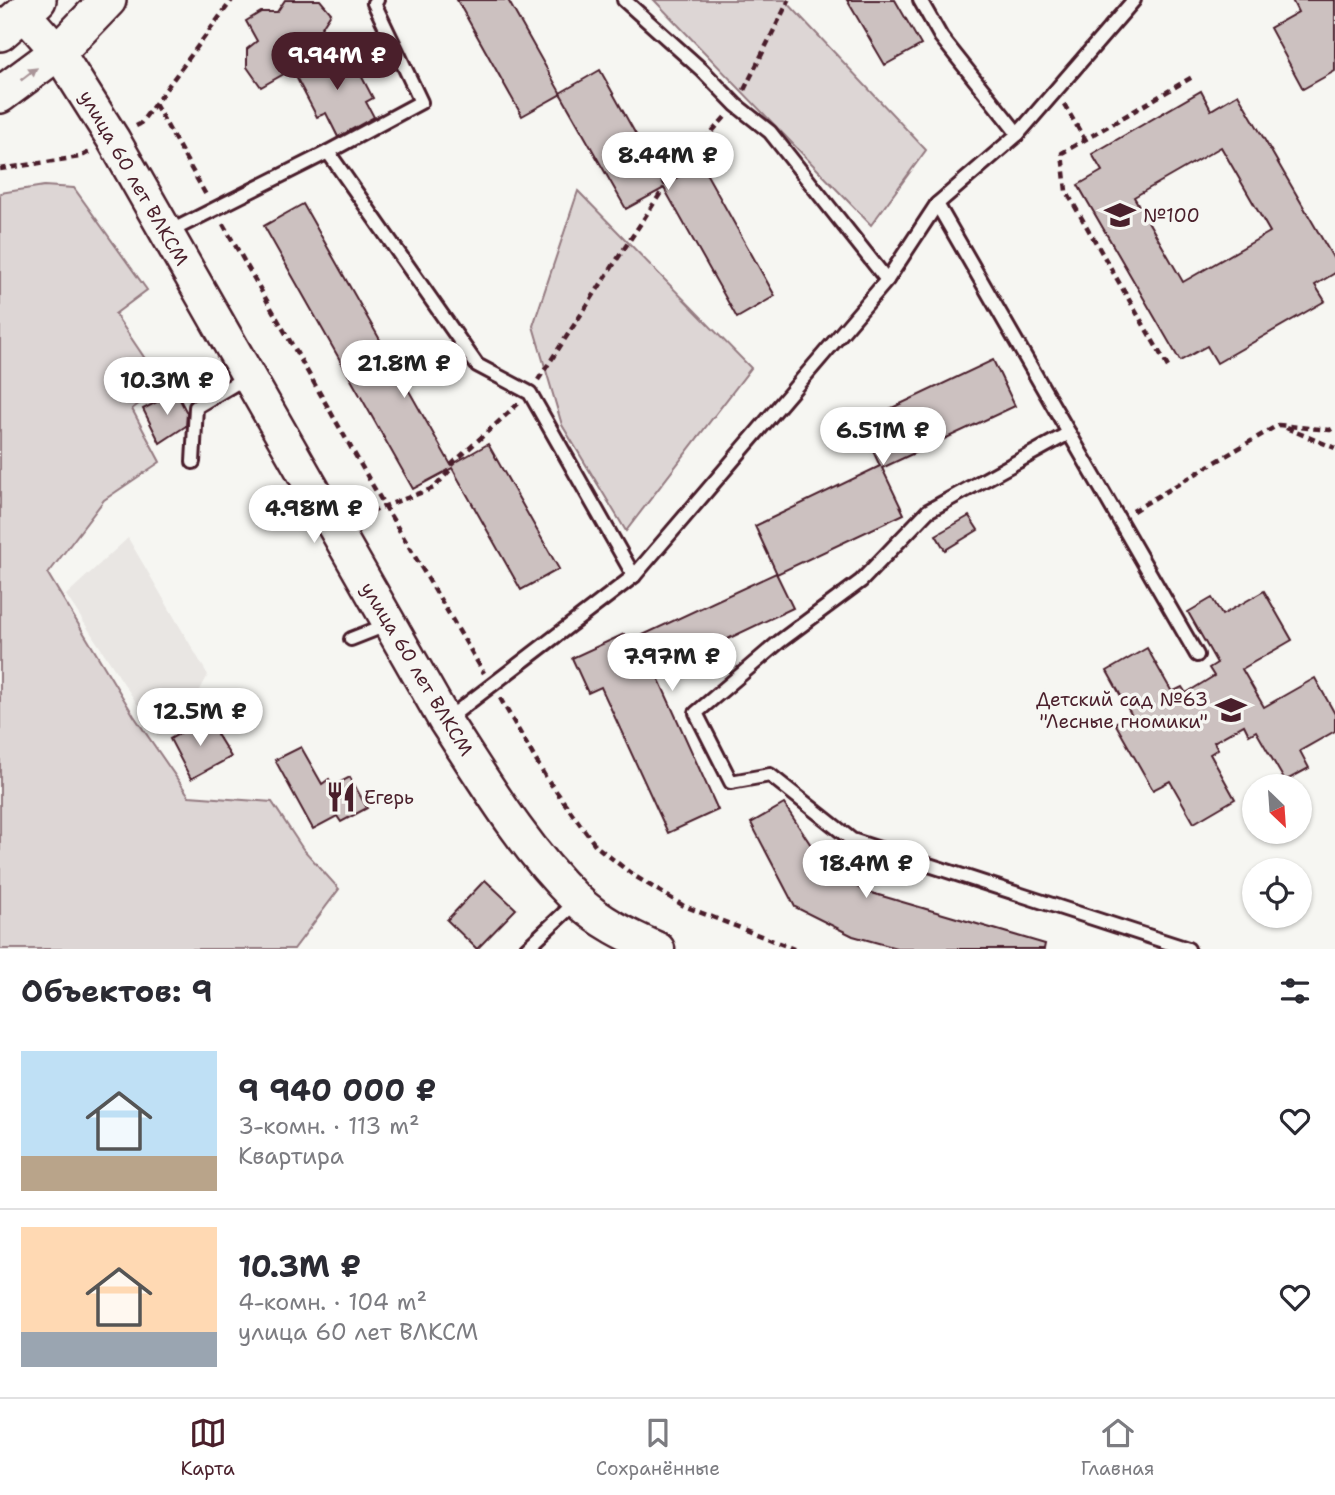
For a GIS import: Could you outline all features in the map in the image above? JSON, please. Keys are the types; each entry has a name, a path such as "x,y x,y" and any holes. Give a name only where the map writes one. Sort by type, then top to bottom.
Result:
{"main road":[{"path":"0,95 58,52 108,0"}],"street":[{"name":"улица 60 лет ВЛКСМ","path":"21,16 58,52 113,139 445,721 534,852 577,901 624,934 658,949"}],"lane":[{"path":"167,233 421,102 374,3 377,0"},
{"path":"624,0 736,105 771,132 887,280"},
{"path":"920,0 941,37 1018,134"},
{"path":"445,721 634,576 887,280 937,204 1018,134 1134,0"},
{"path":"328,152 477,365 530,393 634,576"},
{"path":"937,204 1197,655"},
{"path":"193,462 196,407 248,376"},
{"path":"1069,433 928,511 861,581 779,642 696,713 731,782 770,775 852,840 1188,949"},
{"path":"351,639 389,624"},
{"path":"526,949 577,901"}],"path":[{"path":"0,169 80,157 140,124 232,0"},
{"path":"1168,367 1066,191 1062,153 1194,76"},
{"path":"155,104 379,496 545,776 596,846 633,875 684,906 794,949"},
{"path":"1065,104 1085,140"},
{"path":"452,465 530,393 664,188"},
{"path":"1120,518 1278,425 1330,430 1335,427"},
{"path":"1278,425 1335,448"}],"shaded area":[{"path":"654,0 785,0 926,150 871,225"},
{"path":"44,186 74,188 147,290 115,314 154,372 148,397 132,409 160,462 104,500 48,574 134,716 189,796 272,802 303,849 339,889 294,949 0,949 0,193"},
{"path":"578,191 751,368 626,531 562,425 533,326"},
{"path":"128,538 208,675 182,724 158,736 66,595"}],"building":[{"path":"285,0 320,0 331,13 296,67 261,87 247,67 247,49 257,41 246,21 261,12 277,12"},
{"path":"457,0 508,0 561,94 522,116"},
{"path":"847,0 895,0 921,45 885,65"},
{"path":"1292,0 1335,0 1335,71 1303,89 1270,28 1298,12"},
{"path":"339,49 347,65 354,62 373,98 366,102 374,117 338,137 326,113 317,117 294,73"},
{"path":"600,70 664,185 701,164 775,296 737,318 664,188 626,209 560,93"},
{"name":"№100","path":"1201,91 1211,110 1238,94 1335,261 1335,273 1315,285 1325,301 1217,363 1207,346 1180,361 1078,185 1102,171 1092,154","holes":["1221,147 1270,232 1183,282 1134,197"]},
{"path":"303,204 451,465 488,444 559,569 521,590 452,468 413,489 264,226"},
{"path":"993,360 1015,406 882,468 904,514 777,574 755,526 880,466 860,423"},
{"path":"176,392 187,413 186,426 160,443 143,409"},
{"path":"969,516 978,530 945,550 936,535"},
{"path":"776,573 793,608 656,673 718,810 668,833 601,687 588,693 572,658 624,634 628,642"},
{"name":"Детский сад №63 \"Лесные гномики\"","path":"1264,591 1292,640 1242,669 1264,707 1315,678 1335,714 1335,731 1300,751 1309,768 1298,774 1281,774 1256,731 1249,735 1244,725 1214,742 1218,749 1210,754 1235,799 1194,823 1170,781 1153,790 1115,723 1131,714 1107,671 1147,648 1172,692 1182,687 1186,693 1214,676 1209,668 1217,663 1188,612 1212,598 1222,615"},
{"path":"207,718 231,757 191,779 170,739"},
{"path":"301,747 322,784 329,779 333,786 350,777 367,808 341,822 337,816 313,829 275,760"},
{"path":"784,804 826,868 865,891 1045,944 1044,949 900,949 853,936 795,907 751,823"},
{"path":"485,880 516,909 477,949 447,920"}],"place":[{"name":"№100","path":"1120,215"},
{"name":"Детский сад №63 \"Лесные гномики\"","path":"1231,710"},
{"name":"Егерь","path":"341,797"}]}
